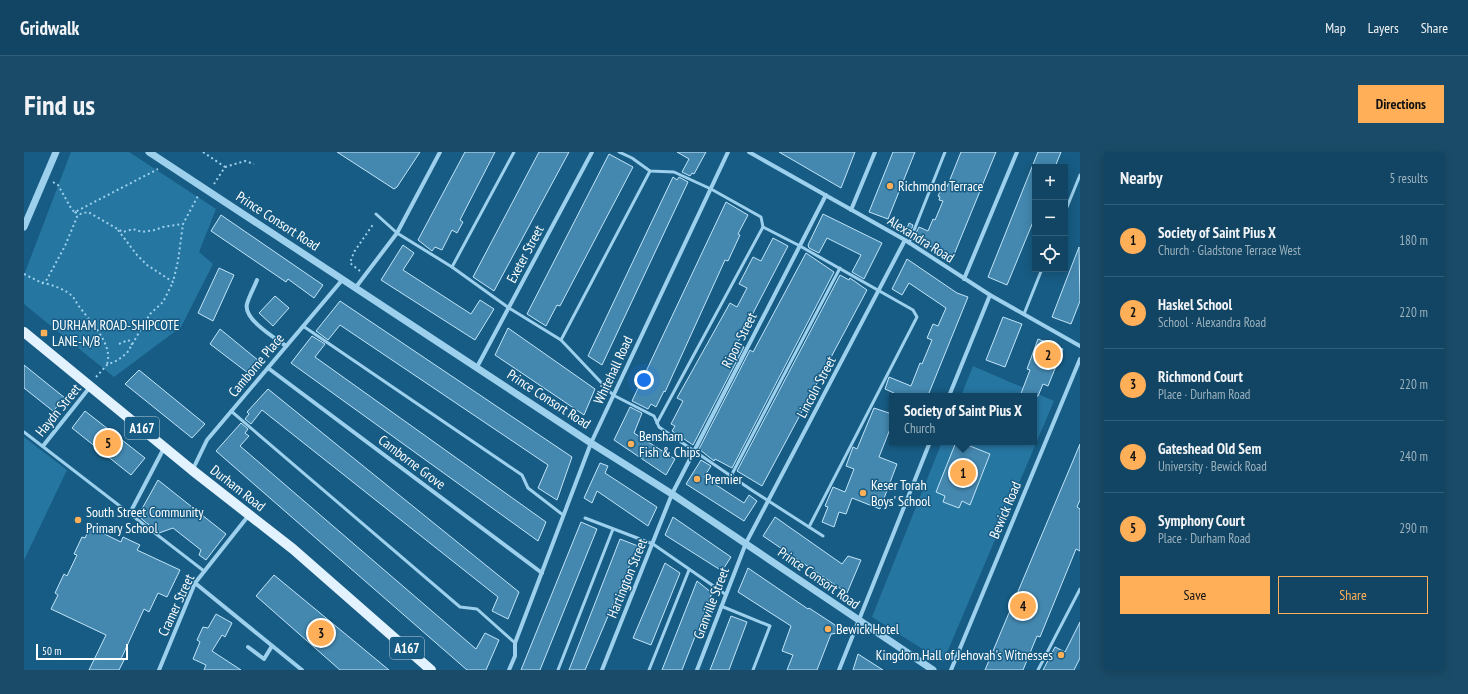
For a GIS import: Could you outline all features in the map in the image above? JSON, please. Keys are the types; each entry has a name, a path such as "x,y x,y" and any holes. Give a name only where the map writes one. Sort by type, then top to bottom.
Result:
{"main road":[{"name":"Durham Road","path":"24,332 192,470 293,549 431,670"}],"street":[{"path":"24,227 56,152"},
{"name":"Prince Consort Road","path":"149,152 591,443 672,494 746,543 858,621 933,670"},
{"path":"356,287 397,233 440,152"},
{"name":"Exeter Street","path":"477,367 592,152"},
{"name":"Whitehall Road","path":"509,670 515,656 514,643 591,443 728,152"},
{"name":"Alexandra Road","path":"749,152 907,242 990,295 1080,346"},
{"path":"851,210 875,152"},
{"path":"964,279 1017,152"},
{"name":"Ripon Street","path":"672,494 826,195"},
{"name":"Lincoln Street","path":"746,543 879,291 907,242"},
{"name":"Camborne Place","path":"192,470 207,440 344,279"},
{"path":"257,280 246,305 248,314 254,321 286,346"},
{"path":"950,393 990,295"},
{"name":"Bewick Road","path":"951,670 1080,359"},
{"name":"Camborne Grove","path":"268,368 542,573"},
{"name":"Haydn Street","path":"43,446 90,386"},
{"path":"839,670 929,445"},
{"path":"130,513 164,447"},
{"name":"Hartington Street","path":"602,670 672,494"},
{"name":"Cramer Street","path":"159,670 195,583 249,515"},
{"name":"Granville Street","path":"697,670 746,543"},
{"path":"195,583 302,670"},
{"path":"248,647 264,659 272,646"}],"lane":[{"path":"452,267 514,152"},
{"path":"619,152 632,158 650,172 674,172 711,189 761,216 763,227 657,423"},
{"path":"907,242 945,152"},
{"path":"561,340 650,172"},
{"path":"1068,205 1080,175"},
{"path":"378,215 397,233 452,267 508,308 561,340 613,395 654,416 659,427 823,536"},
{"path":"763,227 840,268 913,310 917,317 809,527"},
{"path":"731,476 840,268"},
{"path":"1024,314 1041,272"},
{"path":"303,326 522,474 528,488 563,515"},
{"path":"232,411 460,607 477,609 514,643"},
{"path":"24,432 204,571"},
{"path":"585,518 653,544 726,594"},
{"path":"558,670 613,529"},
{"path":"649,670 689,570"},
{"path":"1038,670 1080,589"},
{"path":"721,606 770,626 753,670"}],"path":[{"path":"203,152 225,167"},
{"path":"75,212 157,170 163,161"},
{"path":"210,192 225,167 245,161 254,164"},
{"path":"45,179 58,184 72,210 80,214 88,212 123,232 133,229 142,232 183,224"},
{"path":"90,386 107,365 118,360 127,353 150,314 162,302 173,282 178,261 183,224 203,187"},
{"path":"42,282 46,281 65,246 77,217 75,212"},
{"path":"365,275 350,263 354,252 378,215"},
{"path":"117,229 146,265 173,282"},
{"path":"24,274 73,297 90,318 105,345 108,352 107,365"},
{"path":"119,344 128,340 132,342 132,345"}],"shaded area":[{"path":"71,152 129,152 216,209 199,252 213,264 181,327 114,377 24,304 24,275"},
{"path":"973,366 1035,393 962,393"},
{"path":"1037,394 1054,401 1037,441"},
{"path":"24,437 67,470 24,560"},
{"path":"941,445 1035,445 943,662 872,617"}],"building":[{"path":"337,152 420,152 397,187 394,189"},
{"path":"465,152 495,152 460,220 463,222 457,233 452,230 442,250 435,247 432,251 418,240"},
{"path":"539,152 569,152 494,291 473,277"},
{"path":"677,152 706,152 694,174 692,173 690,176 682,172 689,159"},
{"path":"779,152 855,152 841,188"},
{"name":"Richmond Terrace","path":"893,152 915,152 888,219 869,212"},
{"path":"961,152 996,152 953,257 923,243 924,239 915,235 919,227 928,231 933,219 935,220 943,201 939,200 940,197 938,196 943,185 947,187"},
{"path":"1038,152 1061,152 1056,164 1033,164"},
{"path":"609,154 633,167 560,306 557,305 546,326 527,314"},
{"path":"1032,167 1032,224 1007,285 988,277"},
{"path":"673,177 677,180 679,177 688,182 602,365 588,356"},
{"path":"726,202 748,215 738,234 740,235 728,261 725,260 665,392 664,391 656,407 651,404 648,409 632,401"},
{"path":"823,214 882,243 864,279 852,272 861,255 827,238 819,253 809,248 808,245"},
{"path":"221,215 323,285 314,298 288,279 286,282 211,231"},
{"path":"909,223 913,225 910,233 906,231"},
{"path":"773,238 788,246 737,344 744,347 693,445 672,431 675,426 671,424 683,401 677,398 730,303 737,307 747,288 739,284 753,257 761,261"},
{"path":"403,245 414,253 403,270 471,314 480,300 494,309 475,340 381,280"},
{"path":"1079,247 1080,301 1071,324 1052,317"},
{"path":"806,253 834,272 732,468 715,459 714,461 699,449 750,350 753,352"},
{"path":"907,259 957,293 968,297 929,393 894,393 885,389 889,377 911,386 920,363 922,364 932,340 927,338 933,324 938,326 946,308 909,283 902,295 892,289"},
{"path":"219,268 234,275 213,321 198,313"},
{"path":"840,275 849,280 850,278 867,290 762,486 737,471"},
{"path":"275,296 289,308 273,326 259,313"},
{"path":"340,301 572,457 557,500 538,488 548,465 340,325 328,340 316,331"},
{"path":"1003,317 1022,324 1005,367 986,360"},
{"path":"508,328 595,389 584,415 495,355"},
{"path":"220,329 259,361 248,373 210,344"},
{"path":"312,336 325,344 315,357 546,522 538,541 291,363"},
{"path":"1038,339 1063,349 1048,386 1043,384 1038,396 1037,393 1021,393 1030,370 1027,369"},
{"path":"24,365 65,398 53,411 24,388"},
{"path":"139,370 205,424 192,438 125,384"},
{"path":"268,389 519,592 508,619 492,611 498,597 262,410 251,424 245,419 249,414 247,412"},
{"path":"630,407 642,413 634,433 675,459 666,475 614,440"},
{"path":"874,408 889,413 889,432 879,457 897,464 880,509 852,498 846,514 839,512 834,527 822,522 828,507 825,506 833,487 845,492 854,469 846,466 853,447 857,449"},
{"path":"85,411 145,458 131,475 72,428"},
{"path":"241,423 248,429 245,433 249,436 240,446 476,649 485,633 499,640 486,670 467,670 216,451"},
{"path":"1080,444 1080,500 1077,507 1080,509 1080,551 1076,549 1040,637 1037,636 1023,670 985,670"},
{"path":"955,445 968,445 990,454 970,505 962,501 959,508 943,502 945,496 936,492"},
{"path":"701,460 711,466 704,477 744,503 749,495 757,501 744,521 686,484"},
{"path":"600,463 608,466 605,473 657,507 648,526 597,491 592,503 584,498"},
{"path":"158,480 226,534 206,560 199,555 201,550 173,528 159,533 138,516"},
{"path":"673,517 731,557 722,571 665,535"},
{"path":"775,517 842,564 848,556 861,560 847,593 763,536"},
{"path":"581,522 597,529 540,670 521,670"},
{"path":"90,527 121,542 123,537 140,545 137,550 180,570 167,597 158,593 149,612 144,609 121,659 124,660 119,670 89,670 106,635 51,609 58,595 55,593 64,574 67,576 77,555 74,554 82,537 85,538"},
{"path":"620,539 638,546 585,670 569,670"},
{"path":"665,563 680,573 651,645 633,638"},
{"path":"748,568 808,609 809,608 835,625 839,633 831,634 817,670 787,670 793,655 782,651 791,626 738,592"},
{"path":"274,575 389,670 340,670 256,596"},
{"path":"697,581 712,593 682,670 662,670"},
{"path":"216,614 232,623 225,637 222,635 212,651 241,670 204,670 206,665 193,659 200,642 197,640 203,627 208,628"},
{"path":"731,616 747,622 729,670 710,670"},
{"name":"Kingdom Hall of Jehovah's Witnesses","path":"1080,622 1080,658 1074,670 1043,670 1055,647 1065,652"},
{"path":"858,654 883,670 853,670"}],"place":[{"name":"Richmond Terrace","path":"890,186"},
{"name":"DURHAM ROAD-SHIPCOTE LANE-N/B","path":"44,333"},
{"name":"Haskel School","path":"1048,355"},
{"name":"Symphony Court","path":"108,443"},
{"name":"Bensham Fish & Chips","path":"631,444"},
{"name":"Society of Saint Pius X","path":"963,473"},
{"name":"Premier","path":"697,479"},
{"name":"Keser Torah Boys' School","path":"863,493"},
{"name":"South Street Community Primary School","path":"78,520"},
{"name":"Gateshead Old Sem","path":"1023,606"},
{"name":"Bewick Hotel","path":"828,629"},
{"name":"Richmond Court","path":"321,633"},
{"name":"Kingdom Hall of Jehovah's Witnesses","path":"1061,655"}]}
